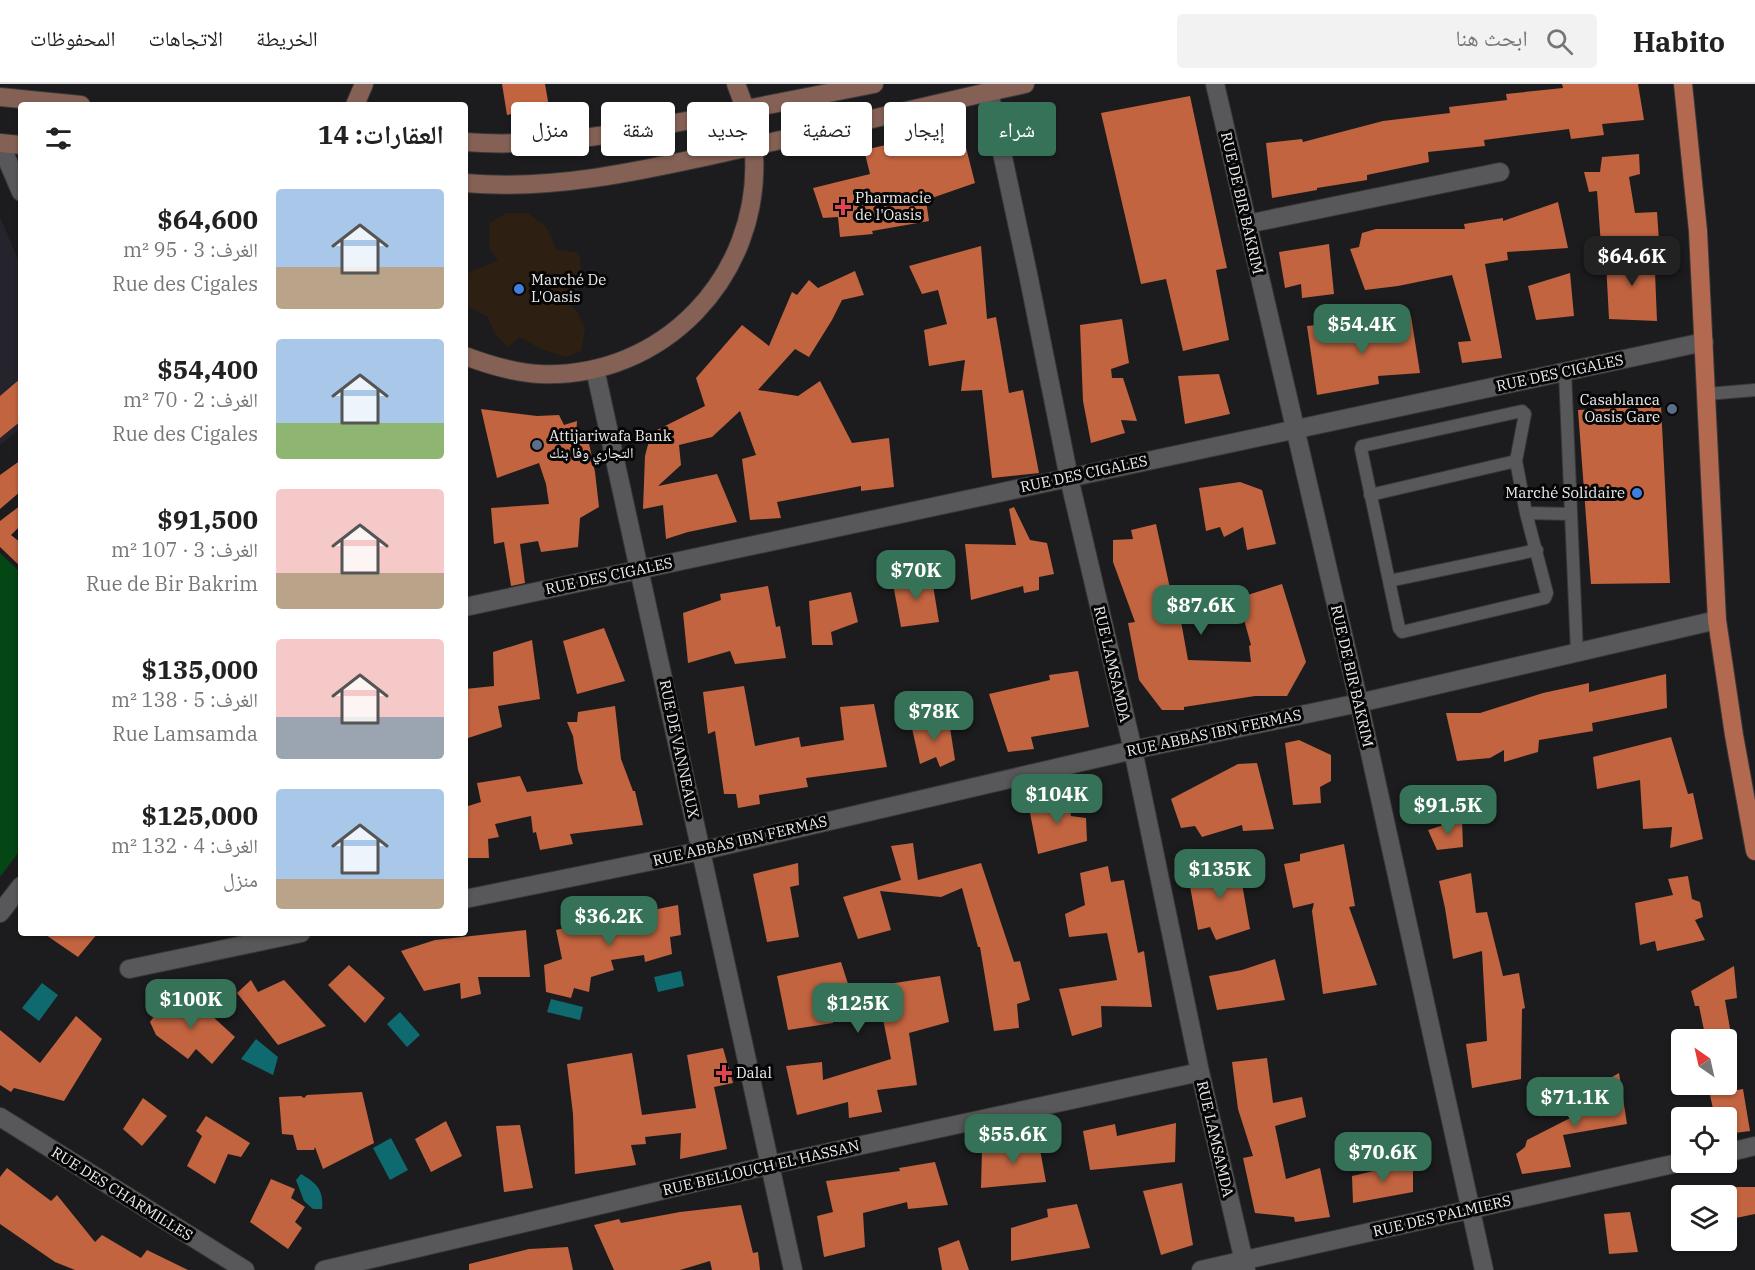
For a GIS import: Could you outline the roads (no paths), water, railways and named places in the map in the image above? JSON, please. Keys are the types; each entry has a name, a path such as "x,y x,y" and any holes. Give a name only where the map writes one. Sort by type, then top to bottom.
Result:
{"main road":[{"path":"1683,84 1698,231 1717,620 1734,735 1755,851"}],"street":[{"path":"356,102 364,84"},
{"path":"736,84 743,102"},
{"path":"769,105 874,84"},
{"path":"769,143 1025,84"},
{"name":"RUE DE BIR BAKRIM","path":"1215,84 1359,703 1484,1270"},
{"name":"RUE LAMSAMDA","path":"989,92 1069,478 1133,750 1200,1072 1245,1266"},
{"path":"0,97 51,102"},
{"path":"468,142 530,143 591,137 687,120"},
{"path":"18,145 0,143 18,185"},
{"path":"468,183 530,184 597,178 705,156"},
{"path":"468,357 487,365 540,374 595,369 632,357 679,328 717,287 743,238 754,184 754,156"},
{"path":"1247,224 1500,172"},
{"name":"RUE DES CIGALES","path":"468,606 1704,342"},
{"name":"RUE DE VANNEAUX","path":"595,369 793,1270"},
{"name":"RUE ABBAS IBN FERMAS","path":"468,898 701,851 1133,750 1359,703 1717,620"},
{"path":"0,913 18,890"},
{"path":"129,969 287,936"},
{"name":"RUE BELLOUCH EL HASSAN","path":"324,1270 770,1166 1200,1072"},
{"name":"RUE DES CHARMILLES","path":"0,1117 245,1270"},
{"path":"1737,1150 1755,1146"},
{"name":"RUE DES PALMIERS","path":"1201,1270 1245,1266 1470,1210 1671,1164"}],"lane":[{"path":"1565,372 1576,652"},
{"path":"1707,394 1755,390"},
{"path":"1522,411 1525,414 1516,461 1526,513 1547,593 1545,598 1402,632 1399,628 1371,495 1360,452 1362,446 1522,411"},
{"path":"1371,495 1516,461"},
{"path":"1526,513 1571,514"},
{"path":"1389,581 1537,550"}],"water":[{"path":"681,971 684,986 658,992 654,977"},
{"path":"42,983 58,995 39,1021 22,1008"},
{"path":"551,999 583,1007 580,1020 547,1012"},
{"path":"400,1012 420,1035 407,1047 387,1024"},
{"path":"256,1039 278,1057 273,1075 241,1059"},
{"path":"391,1138 408,1170 390,1180 373,1148"},
{"path":"301,1174 318,1187 322,1196 322,1209 313,1209 304,1201 296,1180"}],"place":[{"name":"Pharmacie de l'Oasis","path":"843,207"},
{"name":"Marché De L'Oasis","path":"519,289"},
{"name":"Casablanca Oasis Gare","path":"1672,409"},
{"name":"Attijariwafa Bank التجاري وفا بنك","path":"537,445"},
{"name":"Marché Solidaire","path":"1637,493"},
{"name":"Dalal","path":"724,1073"}]}
